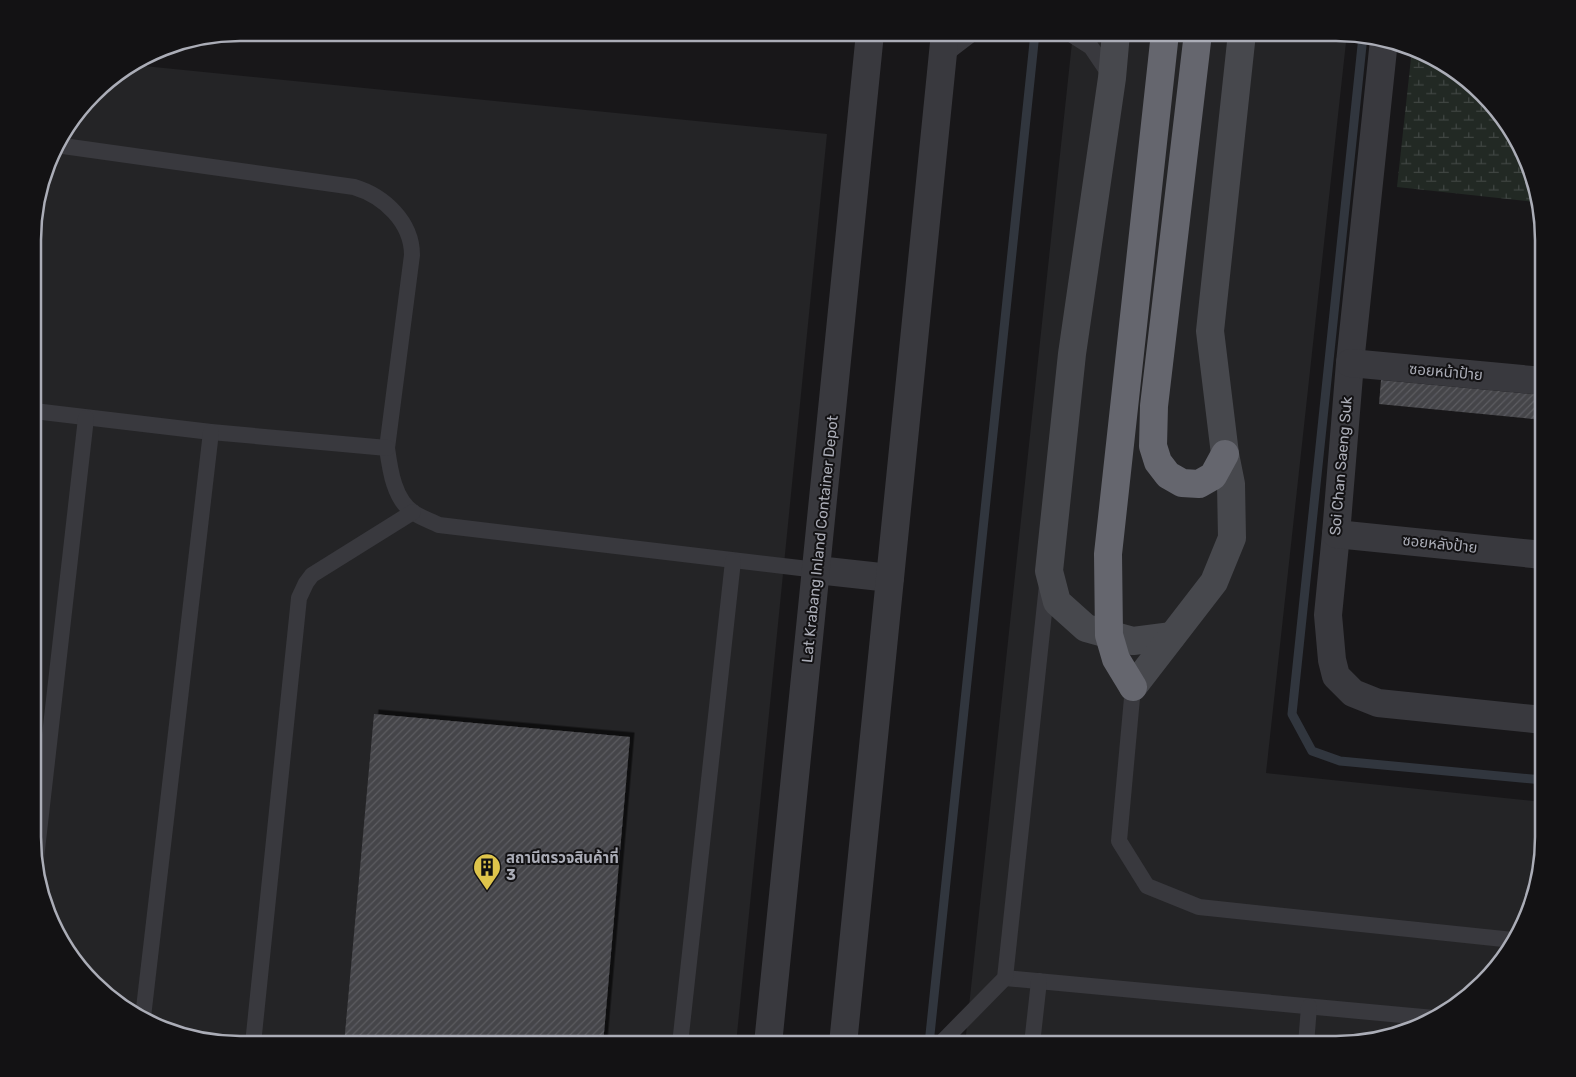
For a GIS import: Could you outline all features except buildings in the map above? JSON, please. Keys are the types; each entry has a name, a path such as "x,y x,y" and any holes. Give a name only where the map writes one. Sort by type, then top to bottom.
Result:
{"highway":[{"path":"1133,687 1116,659 1109,635 1108,554 1164,41"},
{"path":"1197,41 1154,406 1153,446 1158,462 1168,475 1182,483 1199,484 1213,476 1225,454"}],"main road":[{"path":"1115,41 1112,78 1072,354 1049,571 1058,602 1086,628 1133,641 1172,636"},
{"path":"1133,687 1214,582 1232,538 1231,484 1225,454 1210,331 1241,41"}],"street":[{"name":"Lat Krabang Inland Container Depot","path":"769,1036 869,41"},
{"path":"845,1036 944,44"},
{"name":"Soi Chan Saeng Suk","path":"1383,47 1350,362 1328,615 1332,660 1336,676 1353,693 1378,703 1535,719"},
{"name":"ซอยหน้าป้าย","path":"1350,362 1535,380"},
{"name":"ซอยหลังป้าย","path":"1336,534 1535,554"},
{"path":"817,570 890,578"}],"lane":[{"path":"1082,41 1091,47 1112,78"},
{"path":"65,146 354,187 366,191 387,205 403,224 409,235 412,250 387,448 391,473 400,497 413,512 439,525 817,570"},
{"path":"41,412 211,432 387,448"},
{"path":"41,814 86,418"},
{"path":"144,1011 211,432"},
{"path":"254,1036 299,598 312,575 413,512"},
{"path":"681,1036 733,561"},
{"path":"948,1036 1005,978 1049,571"},
{"path":"1133,687 1119,841 1147,886 1199,907 1506,939"},
{"path":"1005,978 1420,1017"},
{"path":"1033,1036 1039,981"},
{"path":"1307,1036 1309,1007"}],"shaded area":[{"path":"1072,41 1346,42 1266,773 1535,801 1533,863 1520,913 1494,958 1457,995 1412,1021 1375,1032 1336,1036 966,1036"},
{"path":"145,66 827,134 737,1036 240,1036 201,1032 164,1021 119,995 82,958 56,913 45,876 41,837 41,240 45,201 56,164 82,119 119,82"}],"green space":[{"path":"1411,56 1457,82 1494,119 1520,164 1531,202 1397,187"}],"waterway":[{"path":"930,1036 1034,41"},
{"path":"1362,43 1292,714 1312,751 1340,761 1535,779"}],"place":[{"name":"สถานีตรวจสินค้าที่ 3","path":"487,891"}]}
